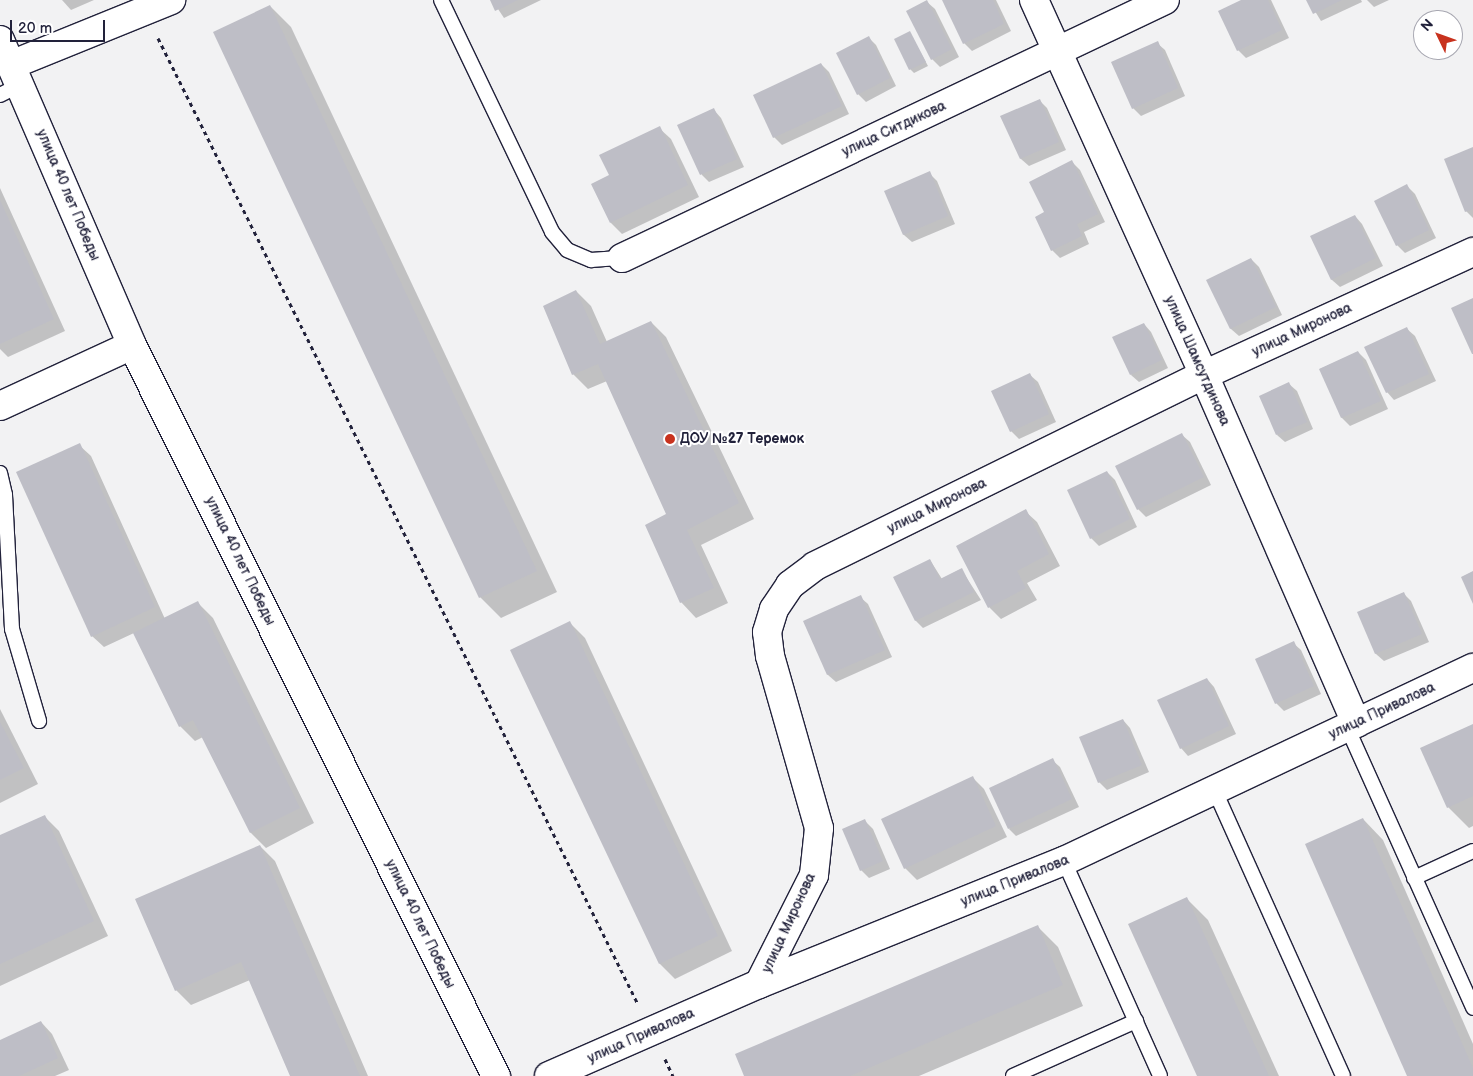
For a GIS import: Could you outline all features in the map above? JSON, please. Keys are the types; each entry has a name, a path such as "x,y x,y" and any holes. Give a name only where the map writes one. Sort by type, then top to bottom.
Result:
{"street":[{"path":"10,82 144,11 170,0"},
{"name":"улица Шамсутдинова","path":"1034,0 1204,375 1351,725"},
{"name":"улица Ситдикова","path":"622,258 1166,0"},
{"name":"улица 40 лет Победы","path":"0,40 10,82 132,345 496,1076"},
{"name":"улица Миронова","path":"759,984 814,875 819,828 770,656 767,632 774,610 790,585 815,566 1204,375 1473,252"},
{"path":"0,406 132,345"},
{"name":"улица Привалова","path":"549,1076 759,984 1064,861 1473,668"}],"lane":[{"path":"441,0 552,232 568,250 591,260 622,258"},
{"path":"0,473 5,495 12,629 39,721"},
{"path":"1351,725 1414,878 1473,1008"},
{"path":"1215,791 1343,1076"},
{"path":"1414,878 1473,851"},
{"path":"1064,861 1160,1076"},
{"path":"1013,1076 1136,1021"}],"path":[{"path":"144,11 674,1076"}],"building":[{"path":"490,0 518,0 495,11"},
{"path":"927,0 952,49 931,60 906,11"},
{"path":"942,0 993,0 1004,24 963,44"},
{"path":"1241,0 1268,0 1282,30 1237,51 1218,11"},
{"path":"1306,0 1342,0 1313,14"},
{"path":"270,5 537,571 479,598 213,32"},
{"path":"910,31 926,62 909,70 894,39"},
{"path":"869,36 890,78 857,95 836,53"},
{"path":"1158,41 1178,88 1132,109 1111,62"},
{"path":"821,63 842,106 773,138 753,95"},
{"path":"1040,99 1059,142 1020,159 1000,116"},
{"path":"714,108 737,159 700,175 677,125"},
{"path":"660,126 688,185 610,223 591,184 609,175 599,155"},
{"path":"1473,147 1473,209 1465,212 1444,159"},
{"path":"1072,160 1098,214 1077,224 1082,236 1051,251 1035,217 1044,212 1029,182"},
{"path":"930,171 948,216 903,235 884,191"},
{"path":"1407,184 1429,230 1396,246 1374,201"},
{"path":"0,200 54,319 0,344"},
{"path":"1355,215 1376,258 1331,280 1310,236"},
{"path":"1251,258 1276,307 1230,329 1206,280"},
{"name":"ДОУ №27 Теремок","path":"576,290 600,344 651,321 739,503 687,530 714,588 680,603 645,525 666,514 598,364 572,375 543,306"},
{"path":"1473,298 1473,354 1472,354 1451,308"},
{"path":"1144,323 1162,360 1130,375 1112,337"},
{"path":"1407,327 1429,374 1386,393 1364,347"},
{"path":"1358,351 1381,401 1341,418 1319,369"},
{"path":"1030,373 1049,414 1010,432 991,391"},
{"path":"1289,382 1307,422 1276,435 1259,396"},
{"path":"1182,433 1204,477 1137,510 1115,466"},
{"path":"80,443 155,607 91,637 16,472"},
{"path":"1107,471 1130,519 1090,539 1067,490"},
{"path":"1026,509 1049,554 1017,571 1026,588 988,608 956,546"},
{"path":"930,559 940,579 962,568 974,592 915,621 893,577"},
{"path":"1473,571 1473,604 1461,577"},
{"path":"1404,592 1422,634 1375,654 1357,612"},
{"path":"861,595 885,650 827,675 803,621"},
{"path":"198,601 300,808 250,833 193,720 179,727 133,633"},
{"path":"570,621 718,936 659,964 510,650"},
{"path":"1294,641 1314,686 1275,704 1255,659"},
{"path":"1207,678 1229,726 1180,749 1157,700"},
{"path":"1123,719 1142,765 1098,783 1079,737"},
{"path":"0,722 24,768 0,780"},
{"path":"1473,724 1473,796 1447,808 1420,748"},
{"path":"1053,758 1072,799 1008,829 989,788"},
{"path":"973,776 996,826 904,869 881,819"},
{"path":"45,815 94,921 0,964 0,835"},
{"path":"1363,818 1473,1068 1473,1076 1407,1076 1305,844"},
{"path":"865,819 883,861 860,871 842,829"},
{"path":"260,845 360,1076 290,1076 241,962 175,991 135,899"},
{"path":"1187,897 1269,1076 1197,1076 1128,924"},
{"path":"1038,925 1063,985 850,1076 744,1076 735,1054"},
{"path":"41,1021 58,1058 19,1076 0,1076 0,1040"}],"place":[{"name":"ДОУ №27 Теремок","path":"670,439"}]}
